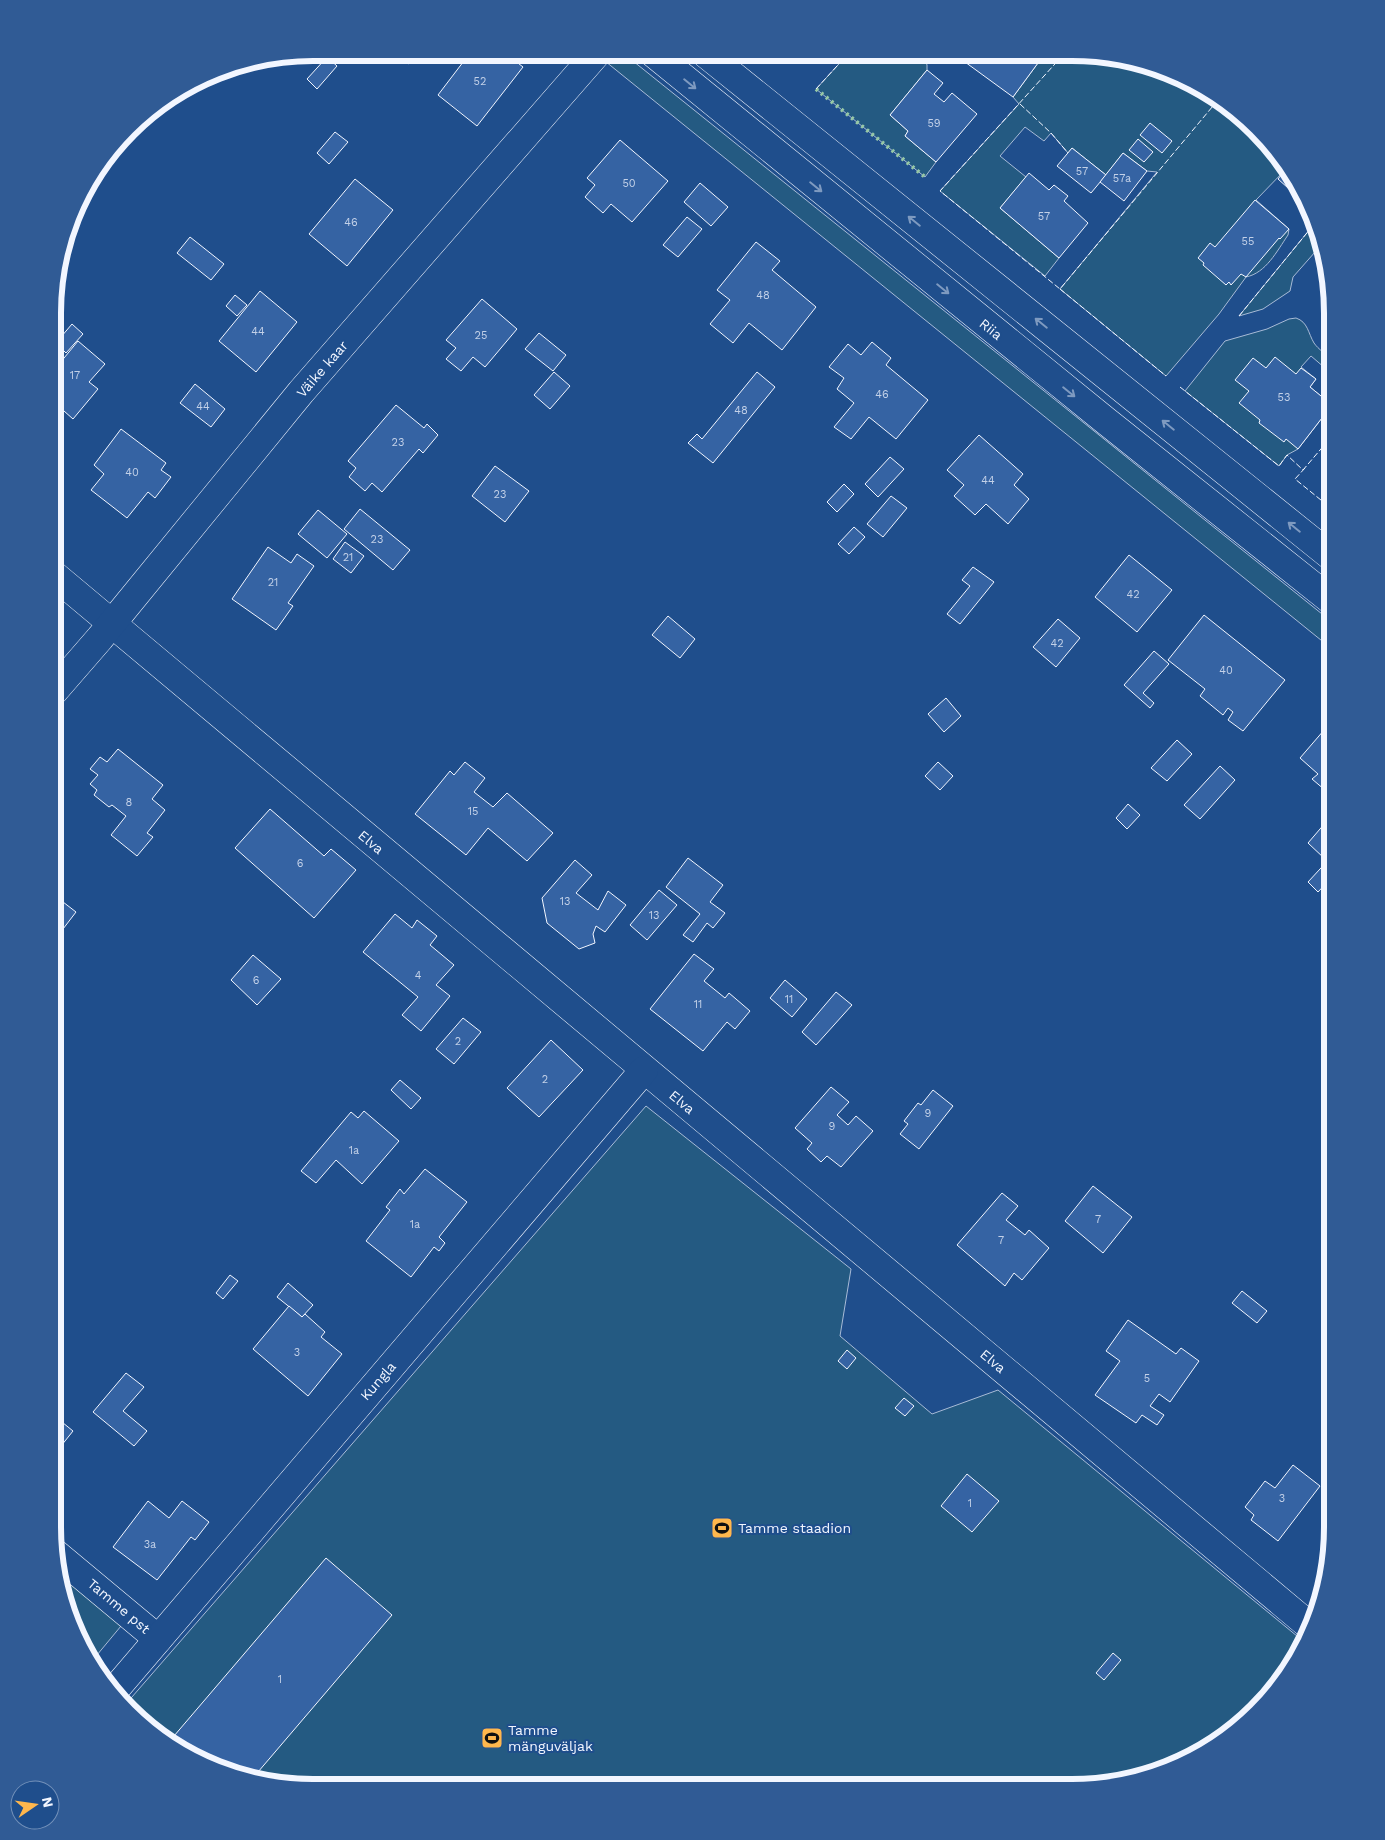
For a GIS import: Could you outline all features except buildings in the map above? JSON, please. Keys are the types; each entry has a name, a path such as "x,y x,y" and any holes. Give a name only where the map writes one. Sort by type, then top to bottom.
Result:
{"main road":[{"name":"Väike kaar","path":"61,683 301,392 590,61"},
{"name":"Riia","path":"662,61 1075,396 1324,595"},
{"path":"715,61 1324,551"},
{"name":"Elva","path":"61,581 1305,1623"},
{"name":"Kungla","path":"118,1686 644,1070"},
{"name":"Tamme pst","path":"63,1560 158,1639"}],"shaded area":[{"path":"605,61 633,61 1324,616 1324,643"},
{"path":"842,61 926,61 927,70 890,115 908,131 905,136 936,162 925,177 816,89"},
{"path":"1035,61 1104,63 1137,70 1168,80 1198,95 1225,113 1250,135 1281,174 1256,200 1289,229 1288,235 1265,266 1253,275 1246,277 1219,314 1166,376 1060,289 1157,172 1147,171 1123,153 1106,175 1072,148 1068,153 1051,133 1044,141 1025,127 1000,156 1026,177 1000,208 1059,258 1045,276 940,191 1019,104 1013,97 1038,63"},
{"path":"1309,230 1316,251 1293,277 1290,291 1263,309 1239,316"},
{"path":"1296,318 1303,322 1316,345 1324,352 1324,367 1311,356 1301,367 1316,379 1310,387 1324,398 1324,415 1298,449 1287,455 1279,466 1185,391 1225,341 1267,329 1289,319"},
{"name":"Tamme staadion","path":"646,1106 851,1269 840,1336 932,1414 998,1390 1298,1637 1272,1680 1250,1705 1225,1727 1198,1745 1168,1760 1137,1770 1104,1777 1071,1779 314,1779 281,1777 248,1770 202,1753 160,1727 130,1699"},
{"path":"65,1569 126,1620 97,1655 80,1623"}],"hedge":[{"path":"816,89 925,177"}],"fence":[{"path":"816,89 842,61"},
{"path":"1058,61 940,191 1060,289 1214,105"},
{"path":"1020,104 1051,133 1068,153"},
{"path":"1239,316 1309,230"},
{"path":"1060,289 1166,376"},
{"path":"1180,387 1279,466 1287,455 1303,470 1324,445"},
{"path":"1305,468 1295,479 1324,503"}],"place":[{"name":"Tamme staadion","path":"722,1528"},
{"name":"Tamme mänguväljak","path":"492,1738"}]}
